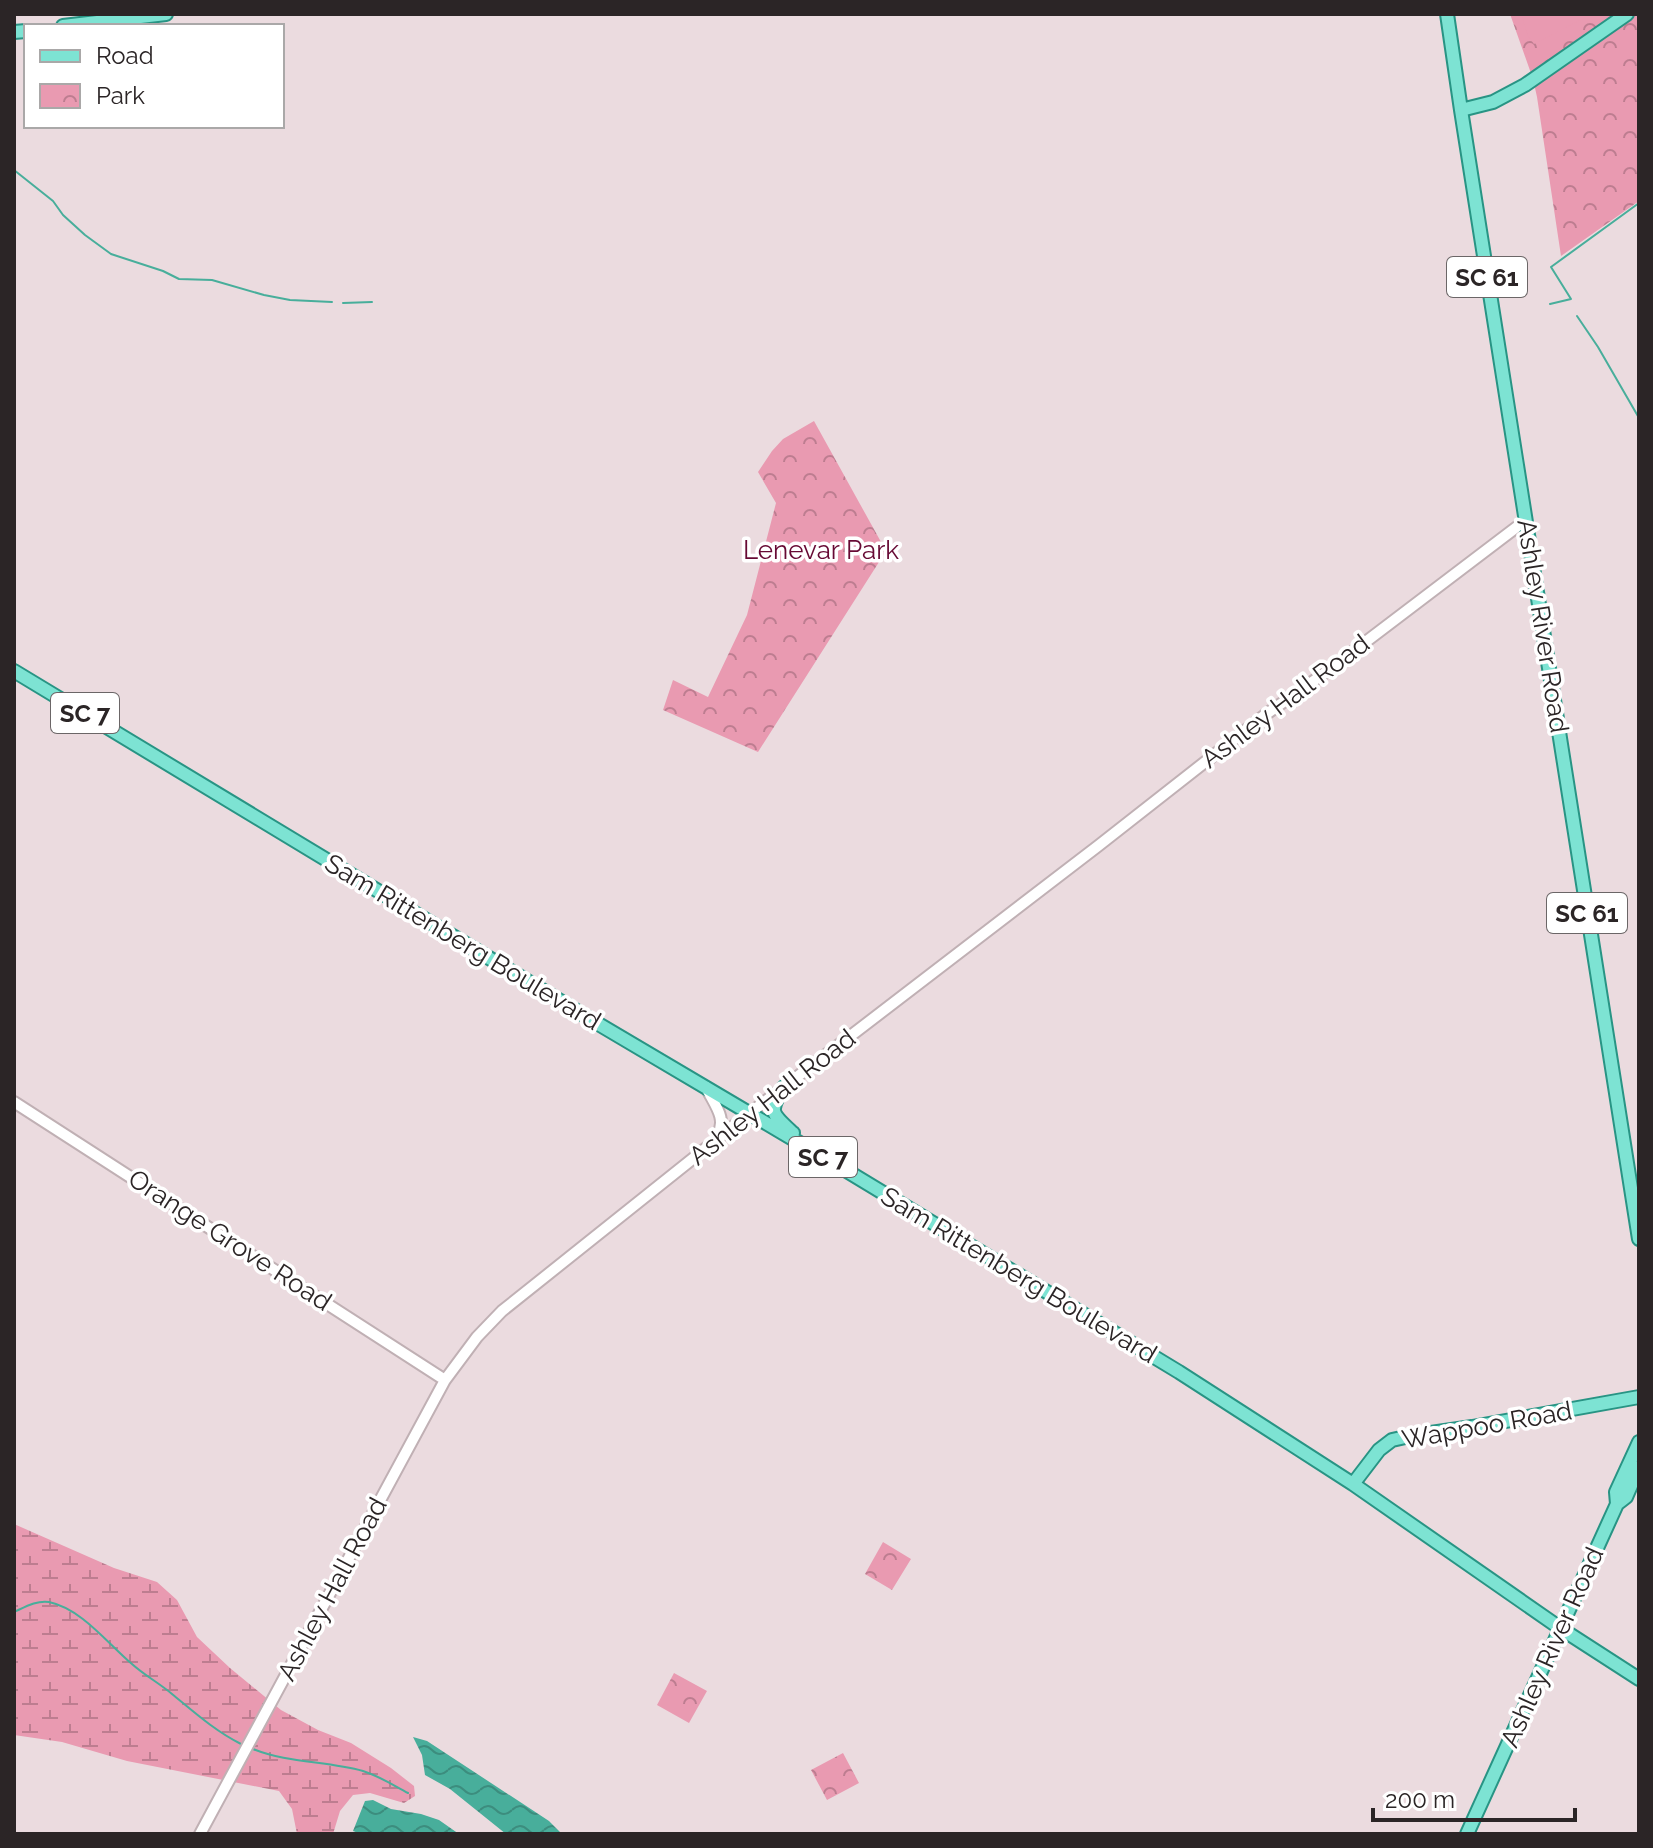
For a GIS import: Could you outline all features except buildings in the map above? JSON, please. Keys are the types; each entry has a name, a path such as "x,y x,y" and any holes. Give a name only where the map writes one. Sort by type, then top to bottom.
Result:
{"main road":[{"path":"80,24 166,14"},
{"name":"Ashley River Road","path":"1447,14 1639,1239"},
{"path":"1461,110 1493,102 1525,85 1627,14"},
{"name":"Sam Rittenberg Boulevard","path":"14,671 1179,1372 1353,1484 1639,1679"},
{"path":"784,1087 774,1105 774,1113 813,1151"},
{"name":"Wappoo Road","path":"1353,1484 1379,1450 1392,1440 1639,1397"},
{"name":"Ashley River Road","path":"1617,1504 1616,1492 1639,1442"},
{"name":"Ashley River Road","path":"1467,1834 1617,1504 1626,1497 1639,1467"}],"street":[{"name":"Ashley Hall Road","path":"200,1834 445,1380 477,1337 502,1311 750,1113 1265,715 1526,520"},
{"path":"706,1087 722,1121 722,1128 713,1143"},
{"name":"Orange Grove Road","path":"14,1102 445,1380"}],"green space":[{"path":"1510,14 1639,14 1639,201 1561,256 1537,97"},
{"path":"1521,14 1588,14 1588,16 1534,44"},
{"name":"Lenevar Park","path":"814,421 886,551 758,752 663,710 673,680 708,697 747,615 776,503 758,472 783,439"},
{"path":"14,1524 114,1568 157,1582 177,1600 197,1637 230,1668 281,1710 351,1743 391,1768 414,1786 415,1796 404,1803 370,1793 353,1795 340,1811 333,1834 297,1834 292,1809 279,1791 127,1761 62,1742 14,1735"},
{"path":"883,1542 911,1559 892,1590 865,1574"},
{"path":"674,1673 707,1691 689,1723 657,1705"},
{"path":"843,1753 859,1783 827,1800 811,1770"}],"water":[{"path":"413,1737 427,1741 549,1821 562,1834 506,1834 450,1789 425,1775 422,1755"},
{"path":"373,1800 391,1809 439,1820 459,1834 361,1834 353,1831 365,1801"}],"waterway":[{"path":"14,170 53,201 85,235 111,254 179,279 212,280 290,300 332,302"},
{"path":"1550,304 1571,299 1551,267 1639,203"},
{"path":"343,303 372,302"},
{"path":"1577,316 1639,418"},
{"path":"14,1612 45,1602 73,1612 137,1668 241,1744"},
{"path":"253,1749 279,1757 363,1771 408,1793"}]}
